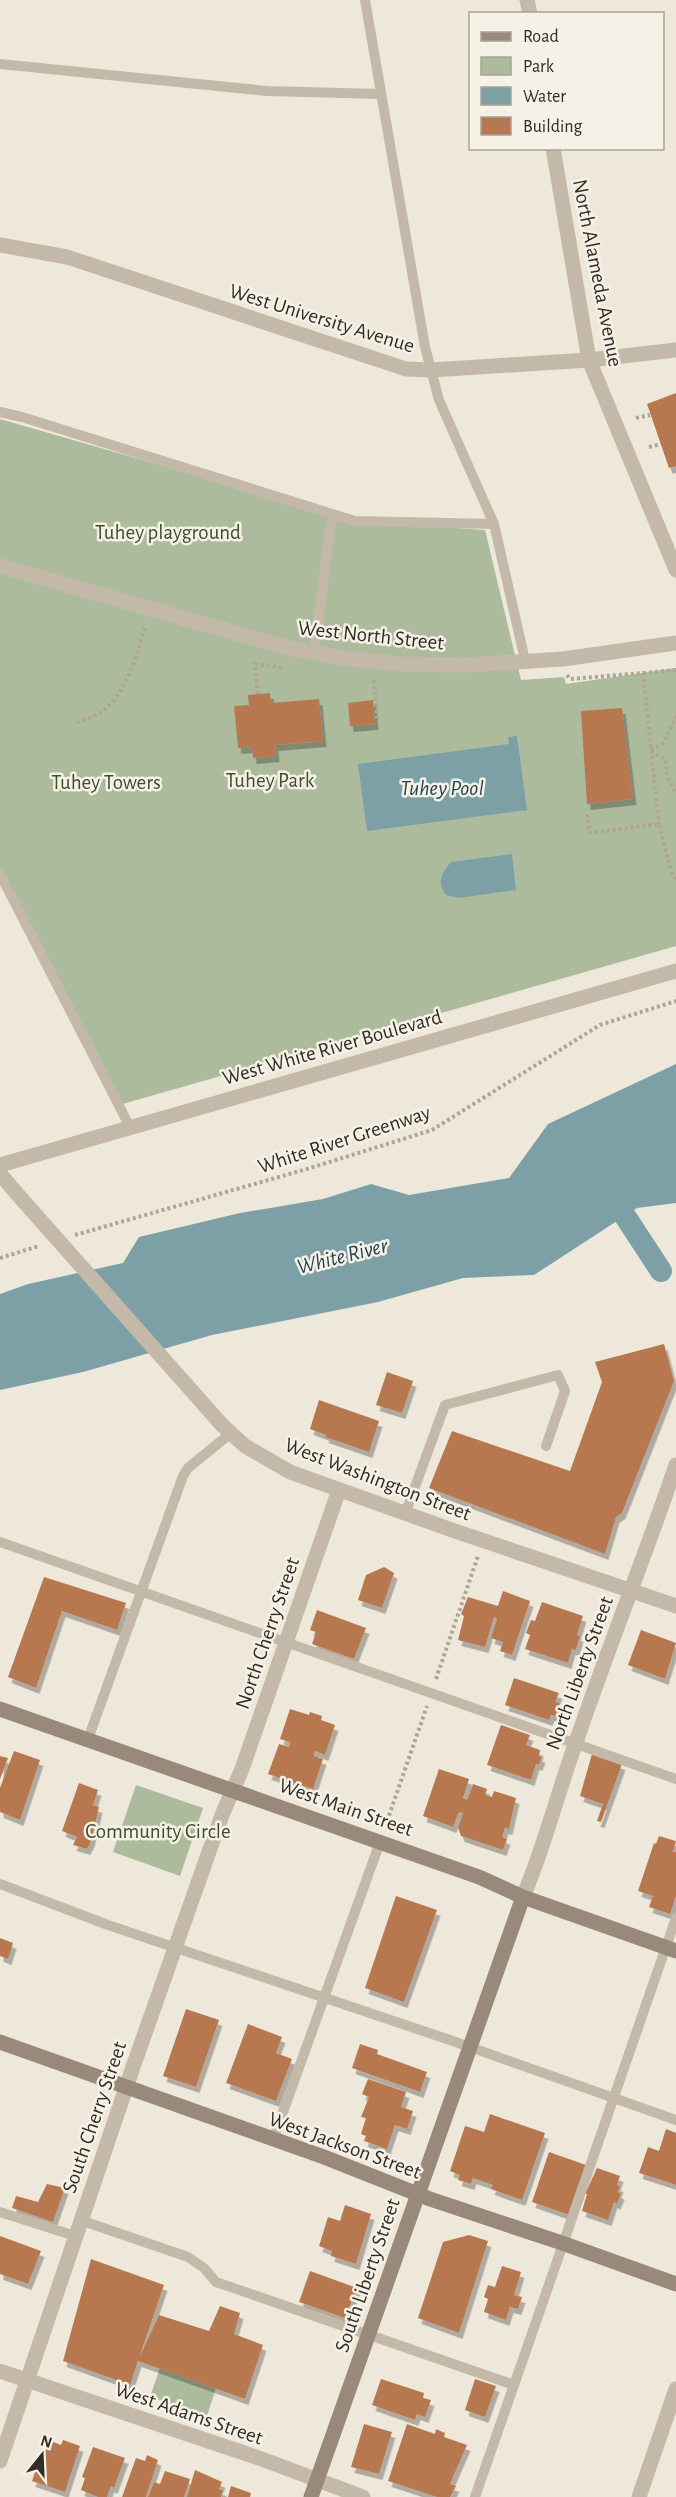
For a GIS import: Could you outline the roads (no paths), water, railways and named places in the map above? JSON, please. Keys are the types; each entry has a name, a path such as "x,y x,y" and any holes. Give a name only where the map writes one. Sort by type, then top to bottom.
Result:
{"main road":[{"name":"West Main Street","path":"0,1709 479,1877 523,1897 671,1949"},
{"name":"South Liberty Street","path":"311,2497 523,1897"},
{"name":"West Jackson Street","path":"0,2043 418,2194 676,2284"}],"street":[{"name":"North Alameda Avenue","path":"553,150 589,360 676,570"},
{"name":"West University Avenue","path":"0,245 68,257 406,369 431,370 589,360 676,350"},
{"name":"West North Street","path":"0,566 148,609 314,653 400,664 466,665 563,659 676,643"},
{"name":"West White River Boulevard","path":"0,1166 676,971"},
{"name":"West Washington Street","path":"0,1174 226,1429 245,1446 290,1472 405,1514 676,1606"},
{"name":"North Liberty Street","path":"523,1897 533,1874 575,1743 676,1465"},
{"name":"North Cherry Street","path":"233,1790 339,1490"},
{"name":"South Cherry Street","path":"0,2461 29,2381 46,2319 126,2087 222,1815 233,1790"},
{"name":"West Adams Street","path":"0,2371 259,2458 363,2497"},
{"path":"639,2497 676,2389"}],"lane":[{"path":"365,0 425,347 439,400 494,524 525,660"},
{"path":"0,64 267,91 381,94"},
{"path":"0,412 355,521 494,524"},
{"path":"314,653 330,529 334,515"},
{"path":"0,874 130,1127"},
{"path":"405,1514 445,1405 558,1375 565,1391 546,1446"},
{"path":"88,1739 183,1476 226,1429"},
{"path":"0,1542 676,1779"},
{"path":"273,2140 380,1842"},
{"path":"0,1884 108,1925 470,2046 676,2120"},
{"path":"475,2497 613,2098 671,1949 676,1918"},
{"path":"0,2212 75,2236"},
{"path":"80,2220 188,2257 204,2268 216,2282 514,2385"}],"water":[{"name":"Tuhey Pool","path":"517,736 527,810 367,831 358,764 509,744 508,737"},
{"path":"512,854 516,890 459,898 446,895 443,891 441,878 451,862"},
{"name":"White River","path":"676,1064 676,1203 637,1208 534,1275 463,1278 378,1302 212,1335 83,1372 0,1390 0,1294 28,1284 123,1263 139,1237 240,1213 323,1199 371,1184 409,1195 509,1178 548,1124"}],"waterway":[{"path":"608,1190 661,1271"}],"park label":[{"name":"Tuhey playground","path":"168,532"},
{"name":"Tuhey Park","path":"270,780"},
{"name":"Tuhey Towers","path":"106,782"},
{"name":"Community Circle","path":"158,1831"}]}
